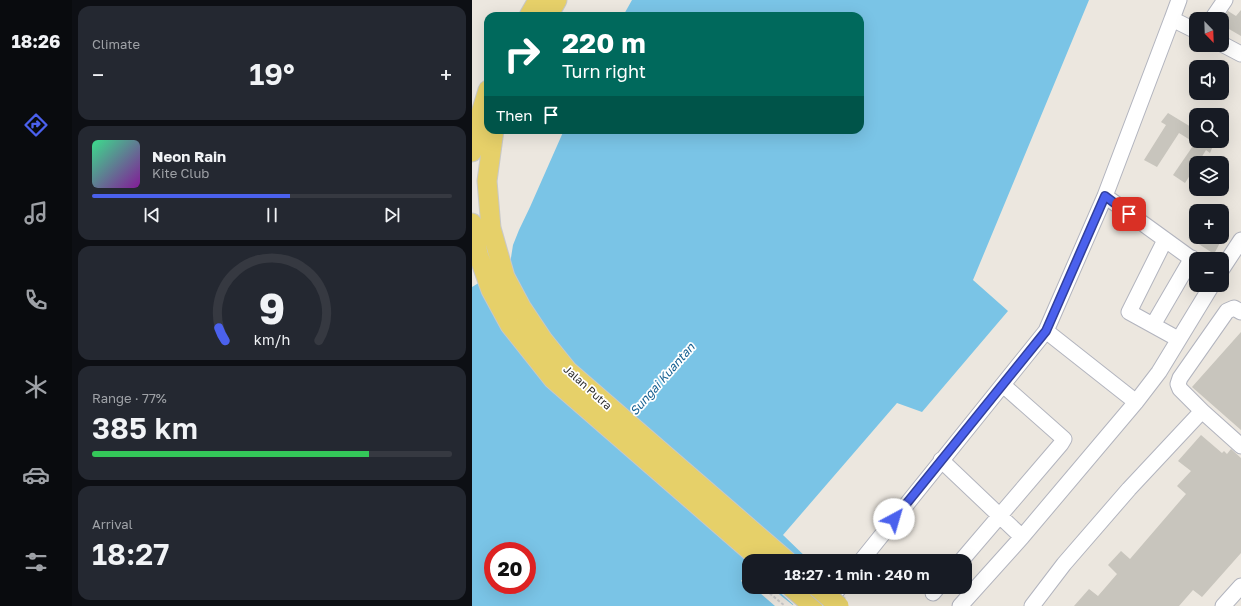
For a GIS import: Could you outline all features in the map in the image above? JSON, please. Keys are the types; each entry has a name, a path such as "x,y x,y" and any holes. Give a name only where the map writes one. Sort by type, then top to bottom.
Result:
{"main road":[{"path":"531,12 538,0"},
{"path":"550,12 557,0"},
{"path":"472,152 476,126 484,102"},
{"name":"Jalan Putra","path":"493,134 487,181 491,228 505,277 521,307 543,340 568,371 779,554"},
{"name":"Jalan Putra","path":"472,223 478,254 491,290 510,325 553,379 754,554"},
{"path":"799,594 813,606"},
{"path":"825,594 839,606"}],"street":[{"path":"867,554 1046,331 1105,196 1179,0"},
{"path":"1217,12 1225,0"},
{"path":"1172,19 1189,28"},
{"path":"1229,48 1241,54"},
{"path":"1105,196 1189,257"},
{"path":"1165,240 1129,312 1178,339"},
{"path":"1229,258 1241,240"},
{"path":"1153,325 1189,268"},
{"path":"960,606 1022,536 1136,402 1159,372 1208,292"},
{"path":"1241,312 1234,308 1227,311 1180,378 1178,384 1180,389 1202,411 1241,446"},
{"path":"1046,331 1136,402"},
{"path":"967,554 1061,444 1064,438 1002,386"},
{"path":"1032,606 1069,558 1129,489 1202,411"},
{"path":"941,460 1022,536"},
{"path":"1223,606 1241,586"},
{"path":"824,606 834,594"}],"path":[{"path":"770,594 785,606"}],"water":[{"name":"Sungai Kuantan","path":"632,0 1089,0 973,280 1008,311 922,412 897,403 783,535 803,554 742,554 742,594 803,594 792,606 472,606 472,287 510,264 513,245 562,134 864,134 864,12 625,12"}],"pier":[{"path":"761,594 779,594 794,606 775,606"},
{"path":"782,594 805,594 795,606"}],"building":[{"path":"1241,10 1241,36 1229,29 1229,12 1227,12 1228,11 1236,16"},
{"path":"1168,113 1189,126 1189,139 1179,133 1157,167 1144,160 1166,125 1161,122"},
{"path":"1192,148 1212,148 1210,153 1206,150 1202,156 1189,156 1189,177 1185,183 1173,175"},
{"path":"1199,244 1219,244 1215,252 1211,252"},
{"path":"1241,332 1241,430 1192,387"},
{"path":"1201,435 1222,453 1224,451 1227,454 1231,449 1241,458 1241,553 1202,597 1193,590 1179,606 1074,606 1089,589 1098,596 1117,574 1108,565 1121,551 1130,559 1186,494 1177,486 1191,471 1178,461"}],"route":[{"path":"894,519 1046,331 1105,196 1129,214"}]}
